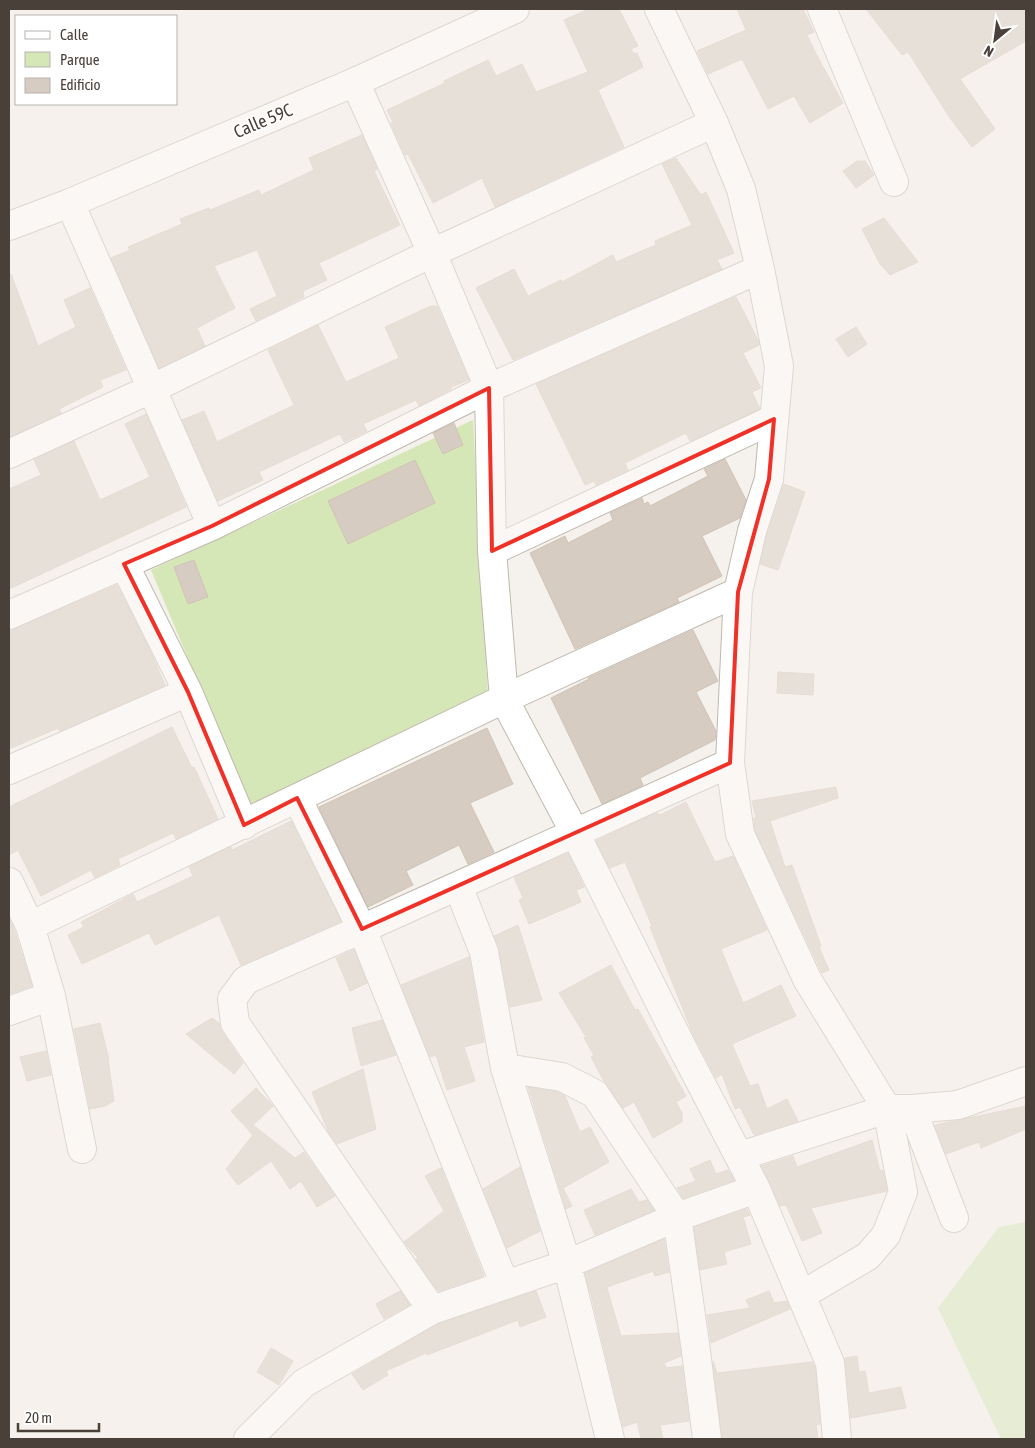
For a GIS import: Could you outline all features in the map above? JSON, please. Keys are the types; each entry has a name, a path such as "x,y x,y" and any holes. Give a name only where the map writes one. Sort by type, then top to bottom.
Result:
{"street":[{"name":"Calle 59C","path":"9,226 70,203 355,82 515,9"},
{"path":"659,9 714,123 741,189 760,269 779,366 769,479 752,531 738,592 730,763 740,834 806,979 859,1067 899,1109 954,1218"},
{"path":"822,9 894,182"},
{"path":"355,82 432,254 489,388 492,551 504,699 575,833 683,1049 756,1189 830,1363 837,1439"},
{"path":"9,454 151,389 432,254 714,123"},
{"path":"70,203 212,526"},
{"path":"9,615 212,526 489,388 760,269"},
{"path":"492,551 774,419"},
{"path":"124,564 188,692 244,825"},
{"path":"30,926 504,699 738,592"},
{"path":"9,770 188,692"},
{"path":"432,1310 235,1023 232,999 246,980 362,930 730,763"},
{"path":"297,798 362,930 505,1285"},
{"path":"458,886 484,952 505,1068 567,1264 610,1439"},
{"path":"11,895 30,926 52,996 82,1149"},
{"path":"9,1011 52,996"},
{"path":"505,1068 562,1077 595,1094 677,1218 707,1439"},
{"path":"740,1156 899,1109 958,1105 1026,1081"},
{"path":"802,1295 868,1256 886,1235 903,1192 899,1109"},
{"path":"248,1439 304,1383 432,1310 567,1264 677,1218 756,1189"}],"highlighted area":[{"path":"489,388 492,551 774,419 769,479 738,592 730,763 362,929 297,798 244,825 188,692 124,564 212,526"}],"green space":[{"path":"473,420 488,697 251,809 151,570"},
{"path":"1026,1222 1026,1439 1001,1439 938,1308 999,1227"}],"building":[{"path":"589,9 619,9 638,46 631,49 634,54 637,53 643,67 598,90 624,147 495,207 482,178 433,203 408,154 405,155 387,110 445,83 444,81 488,60 496,76 522,64 536,92 588,72 564,20"},
{"path":"737,9 803,9 814,32 807,35 843,103 810,123 794,96 768,109 742,59 708,74 697,51 746,30"},
{"path":"866,9 1026,9 1026,41 960,79 995,129 972,147 950,118 908,52 902,55"},
{"path":"362,135 377,169 374,171 400,225 319,263 327,280 303,291 304,297 256,321 250,309 277,296 257,250 214,266 235,308 197,328 205,346 159,368 111,258 130,250 128,247 182,224 180,219 209,208 210,210 259,190 261,195 314,170 309,158"},
{"path":"676,158 701,195 706,192 734,253 717,260 722,269 513,360 476,288 514,269 528,296 561,280 562,282 613,255 616,262 656,245 655,241 692,225 662,164"},
{"path":"857,161 865,161 874,175 856,188 843,171"},
{"path":"884,218 918,262 890,275 880,264 862,229"},
{"path":"9,274 11,274 38,346 76,327 64,300 90,288 126,370 100,380 103,387 59,409 61,413 9,437"},
{"path":"736,297 758,340 759,345 743,353 761,388 752,392 760,409 690,441 686,433 625,463 628,470 596,485 594,481 585,485 536,384"},
{"path":"431,306 437,306 469,380 451,387 451,389 419,406 416,400 363,424 367,431 344,442 340,434 259,472 263,480 218,501 182,420 204,411 217,442 294,405 268,350 318,325 346,382 399,358 385,327"},
{"path":"856,327 867,344 848,357 836,339"},
{"path":"146,414 186,507 9,589 9,489 41,475 34,460 74,441 100,500 150,477 125,424"},
{"path":"454,423 463,445 443,454 433,433"},
{"path":"725,459 746,500 740,518 702,536 722,576 677,598 679,602 575,649 530,553 565,536 568,543 613,520 610,513 642,498 644,504 648,502 650,506 708,476 704,469"},
{"path":"415,460 435,503 348,544 328,501"},
{"path":"784,484 805,492 778,570 760,564 767,535"},
{"path":"194,560 208,597 188,604 174,567"},
{"path":"117,585 149,648 165,685 60,731 58,728 9,749 9,630"},
{"path":"693,630 718,681 696,692 716,731 715,740 640,778 643,785 602,804 551,698 588,678"},
{"path":"778,672 814,674 813,695 777,693"},
{"path":"172,727 192,768 194,767 218,819 176,839 173,833 118,859 120,865 95,878 91,870 41,896 18,850 9,855 9,807"},
{"path":"487,728 513,784 470,803 494,852 468,864 459,845 406,871 413,885 368,907 319,807"},
{"path":"836,787 838,798 770,821 785,867 792,865 821,946 819,947 829,970 822,973 755,830 754,818 756,818 752,801"},
{"path":"686,802 715,862 733,856 767,930 721,949 743,1003 781,985 796,1016 732,1044 750,1086 758,1084 767,1109 787,1099 798,1121 754,1135 740,1107 735,1109 722,1074 716,1078 693,1034 650,927 652,926 625,862 610,868 596,841 656,813 660,815"},
{"path":"291,821 341,921 241,965 219,915 155,945 149,933 82,964 68,935 84,927 81,922 133,894 137,902 193,876 189,867 231,847 232,850"},
{"path":"568,853 584,887 576,890 581,902 529,924 519,900 523,898 514,877"},
{"path":"9,918 32,986 9,994"},
{"path":"518,925 542,1000 510,1007 499,949 494,936"},
{"path":"354,950 367,983 350,991 336,958"},
{"path":"469,957 484,1042 464,1047 475,1081 447,1090 436,1055 430,1057 401,985"},
{"path":"611,965 635,1010 638,1009 686,1096 676,1102 682,1113 682,1122 653,1138 634,1102 623,1108 605,1083 591,1057 594,1055 584,1038 586,1037 559,993"},
{"path":"212,1018 219,1023 222,1032 243,1063 234,1074 186,1034"},
{"path":"382,1020 396,1055 361,1066 352,1028"},
{"path":"100,1023 109,1060 114,1101 105,1106 90,1109 74,1029"},
{"path":"46,1051 51,1075 27,1081 20,1057"},
{"path":"363,1069 376,1129 337,1144 328,1131 312,1092"},
{"path":"528,1087 557,1092 565,1096 580,1132 590,1127 609,1162 563,1188 572,1206 566,1209"},
{"path":"256,1088 273,1106 253,1125 295,1158 304,1152 335,1196 317,1207 301,1181 290,1189 271,1161 238,1185 226,1169 253,1135 231,1111"},
{"path":"1026,1106 1026,1129 981,1148 979,1142 946,1154 935,1125"},
{"path":"872,1140 880,1171 883,1170 887,1191 811,1208 822,1233 802,1241 786,1205 780,1206 761,1166 793,1156 797,1167"},
{"path":"710,1160 716,1174 728,1170 734,1180 683,1198 677,1188 696,1181 690,1169"},
{"path":"520,1167 540,1231 507,1248 483,1189"},
{"path":"441,1168 484,1276 438,1291 416,1259 418,1258 404,1242 444,1211 425,1176"},
{"path":"631,1189 639,1202 647,1200 654,1210 595,1235 584,1210"},
{"path":"747,1209 750,1215 743,1217 751,1244 724,1252 727,1264 700,1270 694,1227"},
{"path":"664,1239 669,1272 655,1276 653,1271 590,1293 585,1273"},
{"path":"607,1288 621,1336 678,1333 681,1356 664,1363 666,1368 682,1366 689,1421 660,1425 663,1439 641,1439 637,1422 623,1427 591,1294"},
{"path":"400,1291 410,1305 384,1319 376,1304"},
{"path":"536,1291 546,1317 520,1327 518,1320 427,1355 426,1353 386,1371 388,1375 363,1390 352,1374 438,1324"},
{"path":"769,1291 774,1303 787,1301 790,1309 711,1343 707,1315 750,1308 746,1300"},
{"path":"271,1348 293,1361 279,1385 257,1372"},
{"path":"857,1356 859,1372 865,1371 869,1393 901,1387 906,1408 851,1418 845,1358"},
{"path":"713,1361 717,1373 812,1362 815,1367 820,1424 816,1425 818,1439 722,1439"}]}
